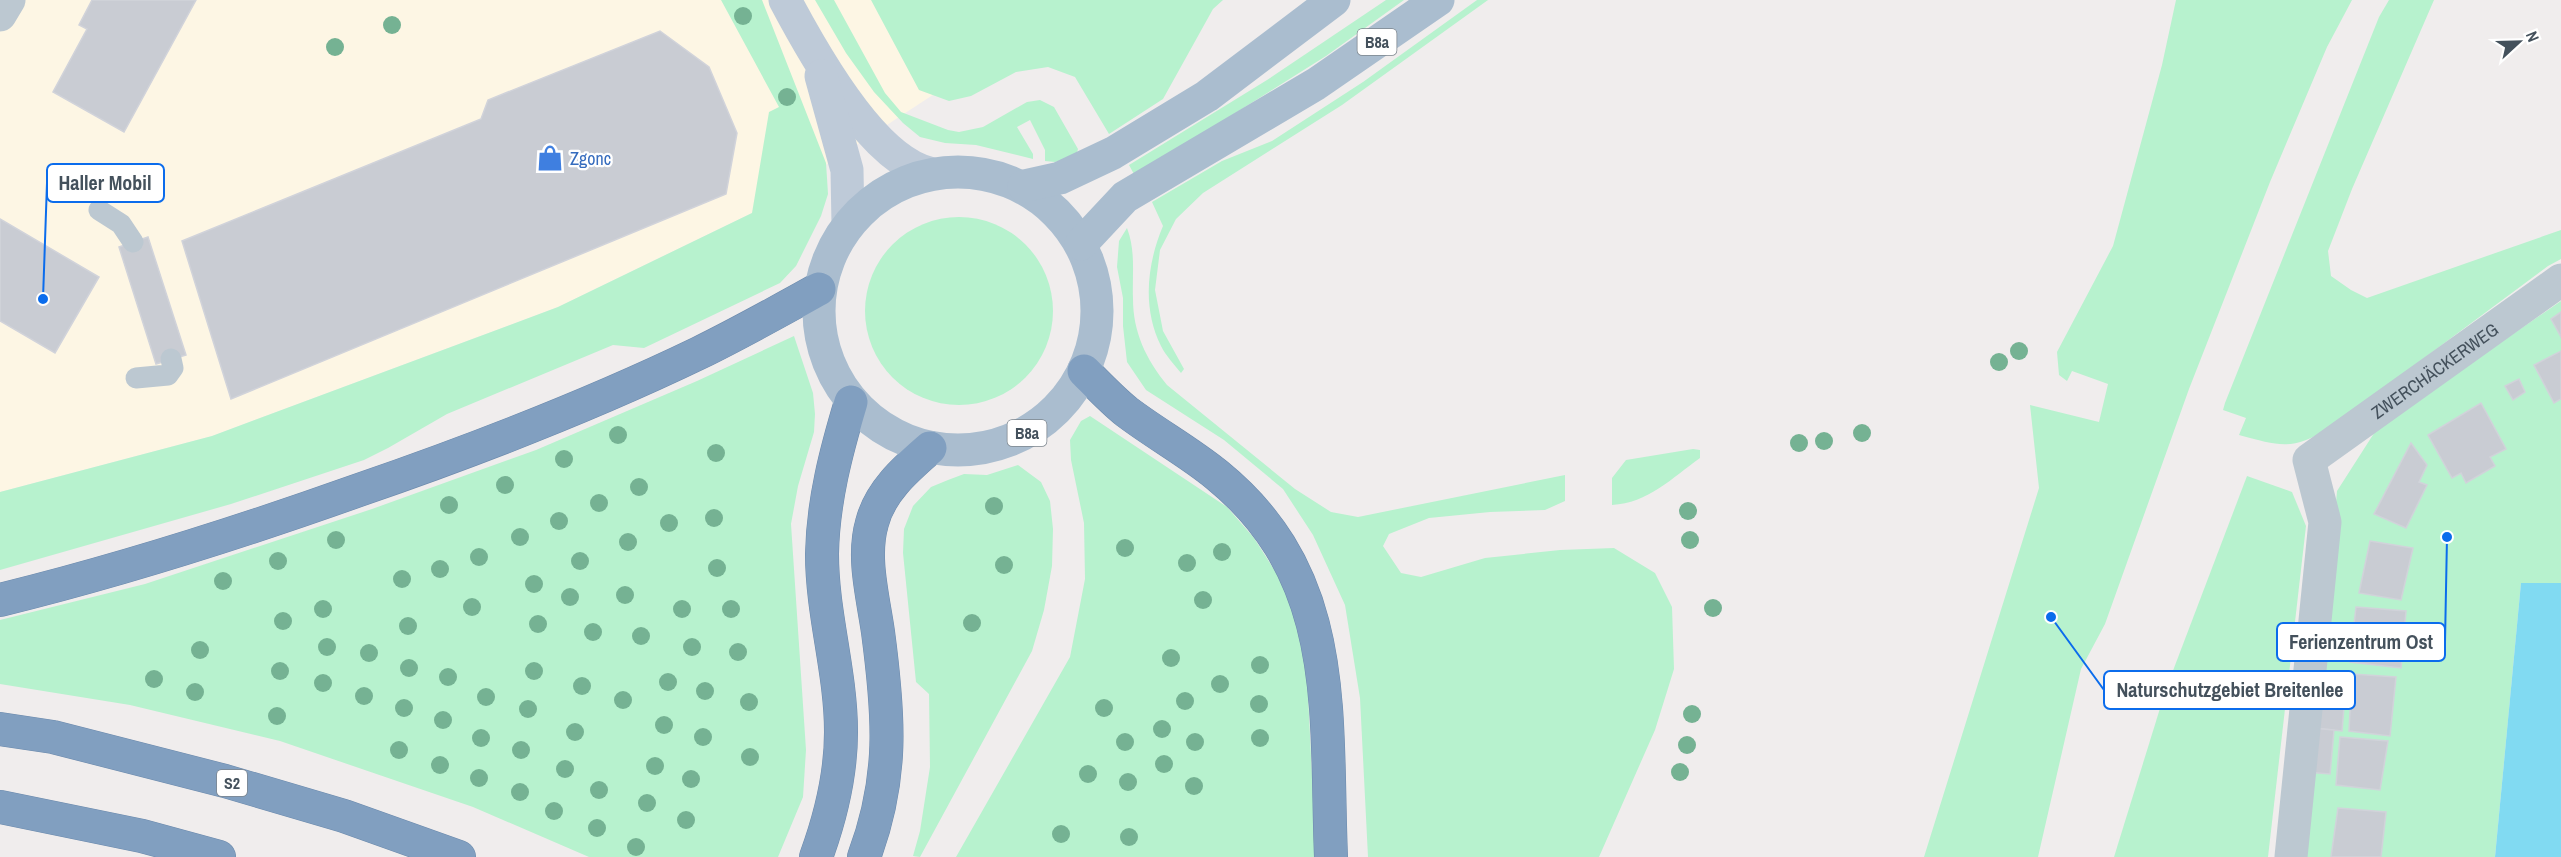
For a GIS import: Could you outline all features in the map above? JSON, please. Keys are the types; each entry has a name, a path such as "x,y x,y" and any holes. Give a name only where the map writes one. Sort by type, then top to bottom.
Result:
{"highway":[{"path":"0,600 114,570 208,541 330,501 526,429 700,352 819,289"},
{"path":"1084,371 1125,411 1217,474 1248,503 1269,528 1299,578 1308,602 1321,654 1332,857"},
{"path":"816,857 831,815 839,773 841,731 825,596 822,556 824,517 833,465 851,402"},
{"path":"864,857 873,833 885,782 888,740 885,690 870,574 869,545 872,523 880,503 893,483 930,448"},
{"name":"S2","path":"0,729 53,737 225,781 344,816 459,857"},
{"path":"0,807 142,836 219,857"}],"main road":[{"name":"B8a","path":"1024,186 1060,178 1103,158 1207,96 1334,0"},
{"name":"B8a","path":"1081,244 1125,197 1316,84 1438,0"},
{"name":"B8a","path":"978,172 1024,186 1057,211 1081,244 1096,286 1097,329 1084,371 1062,405 1030,431 999,445 964,451 930,448 887,431 851,402 830,368 819,329 819,289 831,251 854,217 890,189 929,173 978,172"}],"street":[{"path":"0,15 9,0"},
{"path":"785,0 814,54 859,116 895,157 916,170 929,173"},
{"path":"814,54 847,170 848,225"},
{"name":"ZWERCHÄCKERWEG","path":"2291,857 2325,522 2309,460 2561,280"}],"lane":[{"path":"99,210 121,224 133,242"},
{"path":"136,378 168,375 173,368 171,359"}],"shaded area":[{"path":"0,0 1072,0 1014,42 752,213 558,307 212,436 0,492"}],"green space":[{"path":"721,0 762,0 826,163 828,194 821,216 796,266 780,283 644,348 613,345 447,414 364,460 231,504 0,570 0,492 212,436 558,307 752,213 769,112 779,107"},
{"path":"815,0 834,0 885,93 901,112 959,132 983,127 1027,102 1040,100 1054,107 1078,149 1076,156 1055,162 1045,161 1045,150 1030,120 1017,127 1033,154 1033,159 976,145 945,143 920,137 903,123 874,92 846,53"},
{"path":"871,0 1223,0 1213,9 1163,99 1109,134 1075,77 1048,67 1016,72 971,96 949,101 919,90"},
{"path":"1386,0 1404,0 1326,56 1135,176 1129,165 1267,80"},
{"path":"1477,0 1488,0 1342,105 1203,193 1176,219 1160,250 1155,290 1163,331 1184,369 1181,373 1161,346 1151,317 1150,271 1163,226 1152,202 1222,161 1272,141 1363,82"},
{"path":"2176,0 2352,0 2327,47 2270,182 2189,389 2105,624 2081,669 2038,857 1924,857 2039,488 2030,405 2099,422 2108,384 2072,371 2067,381 2059,375 2057,352 2113,246 2162,65"},
{"path":"2389,0 2434,0 2352,189 2328,251 2331,276 2367,298 2561,230 2561,259 2548,266 2330,428 2305,440 2286,444 2265,442 2239,435 2246,418 2223,410 2225,403 2379,17"},
{"path":"968,217 1004,228 1026,244 1038,259 1046,275 1052,293 1052,329 1046,347 1038,363 1026,378 1011,390 995,398 977,404 950,405 914,394 886,371 876,356 866,329 865,302 876,266 899,238 914,228 941,218"},
{"path":"1127,228 1133,254 1135,323 1147,355 1167,385 1295,489 1331,512 1358,517 1565,475 1565,501 1545,510 1429,518 1389,534 1383,546 1401,573 1421,577 1485,558 1560,550 1614,548 1655,573 1672,607 1674,669 1655,730 1599,857 1368,857 1360,698 1345,605 1313,535 1283,489 1224,440 1146,390 1127,362 1123,298 1117,267 1119,241"},
{"path":"2561,301 2561,583 2521,583 2495,857 2306,857 2337,491 2378,427"},
{"path":"794,336 813,393 815,414 814,432 798,486 791,524 806,750 803,797 778,857 589,857 473,807 280,741 130,705 0,684 0,620 145,584 372,509 536,450 697,381"},
{"path":"1090,416 1227,507 1254,538 1282,582 1295,615 1307,674 1316,857 956,857 1070,657 1085,579 1084,523 1071,460 1070,440 1081,421"},
{"path":"1693,449 1700,450 1700,458 1659,488 1637,500 1612,505 1612,478 1626,460"},
{"path":"1018,465 1041,482 1050,501 1053,529 1052,566 1044,610 1032,651 920,857 913,856 920,831 930,767 929,694 916,682 903,553 904,529 913,506 931,487 964,474 987,475"},
{"path":"2247,476 2292,492 2306,526 2268,857 2114,857 2166,689"}],"water":[{"path":"2521,583 2561,583 2561,857 2495,857"}],"building":[{"path":"92,0 196,0 124,132 53,92 87,29 79,25"},
{"path":"660,31 709,67 737,133 726,194 231,399 182,241 481,119 488,100"},
{"path":"0,219 99,277 55,353 0,321"},
{"path":"148,237 186,355 156,364 119,247"},
{"path":"2561,312 2561,337 2551,319"},
{"path":"2561,351 2561,399 2554,403 2534,365"},
{"path":"2519,379 2525,392 2513,400 2505,386"},
{"path":"2481,403 2506,449 2490,457 2495,466 2466,483 2461,473 2452,478 2428,435"},
{"path":"2411,443 2427,465 2419,482 2427,485 2406,528 2374,514"},
{"path":"2370,541 2413,548 2401,600 2359,593"},
{"path":"2356,607 2406,611 2401,668 2350,662"},
{"path":"2352,674 2396,677 2390,736 2349,731"},
{"path":"2317,705 2344,707 2342,731 2314,728"},
{"path":"2311,728 2334,730 2330,774 2306,772"},
{"path":"2340,737 2388,741 2380,790 2336,785"},
{"path":"2338,808 2386,812 2381,857 2331,857"}],"place":[{"name":"Zgonc","path":"550,158"},
{"name":"Haller Mobil","path":"43,299"},
{"name":"Ferienzentrum Ost","path":"2447,537"},
{"name":"Naturschutzgebiet Breitenlee","path":"2051,617"}]}
